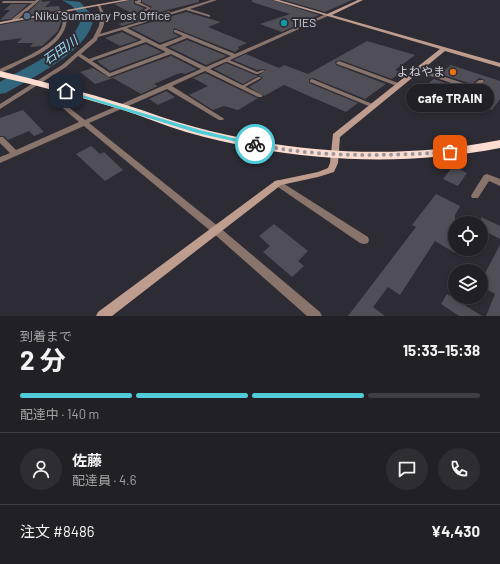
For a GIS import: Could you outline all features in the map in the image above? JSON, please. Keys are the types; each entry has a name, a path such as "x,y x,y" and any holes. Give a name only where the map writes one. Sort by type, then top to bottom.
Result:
{"highway":[{"path":"0,74 121,106 213,135 262,146 334,154 402,155 450,152 500,144"}],"street":[{"path":"0,23 98,4 128,0"},
{"path":"0,107 38,83 78,54 98,36 215,0"},
{"path":"277,0 500,65"},
{"path":"0,160 82,122 361,0"},
{"path":"14,20 37,1"},
{"path":"98,4 101,6 103,14 98,36"},
{"path":"187,9 208,16"},
{"path":"0,71 38,53 56,40 63,29 65,11"},
{"path":"122,28 260,96"},
{"path":"176,31 235,56"},
{"path":"160,47 187,36"},
{"path":"88,61 147,40"},
{"path":"102,316 278,183 291,178 321,174 331,170 336,136 444,49"},
{"path":"78,54 110,75 171,52"},
{"path":"339,63 399,85"},
{"path":"418,70 474,89"},
{"path":"312,81 373,106"},
{"path":"467,96 481,81"},
{"path":"167,86 221,119"},
{"path":"60,102 82,122 216,230 316,316"},
{"path":"0,139 15,153"},
{"path":"476,196 487,178 500,183"},
{"path":"278,183 364,240"}],"lane":[{"path":"138,0 140,1 136,2 150,8 143,10 142,12 144,13 138,14 148,18 169,12"},
{"path":"3,2 37,1"},
{"path":"226,60 257,73 263,71"},
{"path":"242,87 258,78"}],"building":[{"path":"41,0 42,2 51,1 45,7 59,6 60,10 24,16"},
{"path":"134,0 134,4 144,8 136,14 144,19 122,26 118,24 135,19 127,16 133,14 114,4"},
{"path":"142,0 199,0 199,2 148,15 146,13 152,7 142,2"},
{"path":"252,0 272,0 319,15 282,32 260,24 290,14 252,2"},
{"path":"284,0 352,0 325,12"},
{"path":"11,4 28,4 11,19 0,20 10,10 4,10"},
{"path":"186,12 221,22 208,27 247,43 238,47 239,49 235,52 174,28 173,33 179,36 160,43 131,28"},
{"path":"61,14 61,22 58,31 42,46 30,47 33,43 17,43 22,38 0,41 0,25"},
{"path":"122,32 138,40 120,46 105,38"},
{"path":"187,40 227,56 206,65 169,47"},
{"path":"367,41 415,55 395,70 401,72 392,79 340,60 335,62 336,65 386,84 365,99 313,78 309,79 309,83 358,103 346,112 284,85 264,96 249,87 262,79 262,77 258,76 266,70 257,70 233,60 246,54 279,68 284,65 308,74"},
{"path":"146,44 162,52 110,71 97,61"},
{"path":"171,56 197,69 185,74 177,74 154,84 158,86 141,94 113,78 95,84 80,72 93,68 110,78"},
{"path":"226,63 258,76 243,84 214,69"},
{"path":"451,65 500,81 500,99 492,110 469,102 473,98 470,97 477,91 485,80 479,78 472,84 440,74"},
{"path":"205,73 258,98 238,110 224,106 213,110 189,95 208,86 193,78"},
{"path":"434,79 466,90 463,94 447,89 444,92 425,86"},
{"path":"166,91 175,97 158,105 149,99"},
{"path":"23,110 44,132 34,136 29,131 8,140 4,136 0,136 0,118"},
{"path":"91,146 100,154 104,152 123,170 105,181 76,154"},
{"path":"453,166 467,173 458,186 443,179"},
{"path":"436,194 460,206 455,216 448,216 448,249 435,241 400,295 388,287 373,307 385,316 348,316 416,227 412,225"},
{"path":"488,220 500,226 500,239 488,233"},
{"path":"274,224 308,251 298,261 304,266 292,277 263,252 270,246 259,236"},
{"path":"500,245 500,316 486,316 495,294 488,290 488,267"},
{"path":"447,294 448,304 463,304 482,316 459,316 441,304"}],"waterway":[{"name":"石田川","path":"0,89 47,62 79,37 86,27 87,16 76,4 68,0"}],"way so far":[{"path":"255,144 334,154 402,155 450,152"}],"place":[{"name":"Niku Summary Post Office","path":"27,16"},
{"name":"TIES","path":"284,23"},
{"name":"よねやま","path":"453,72"},
{"name":"cafe TRAIN","path":"450,152"}],"route":[{"path":"66,91 121,106 199,132 255,144"}]}
